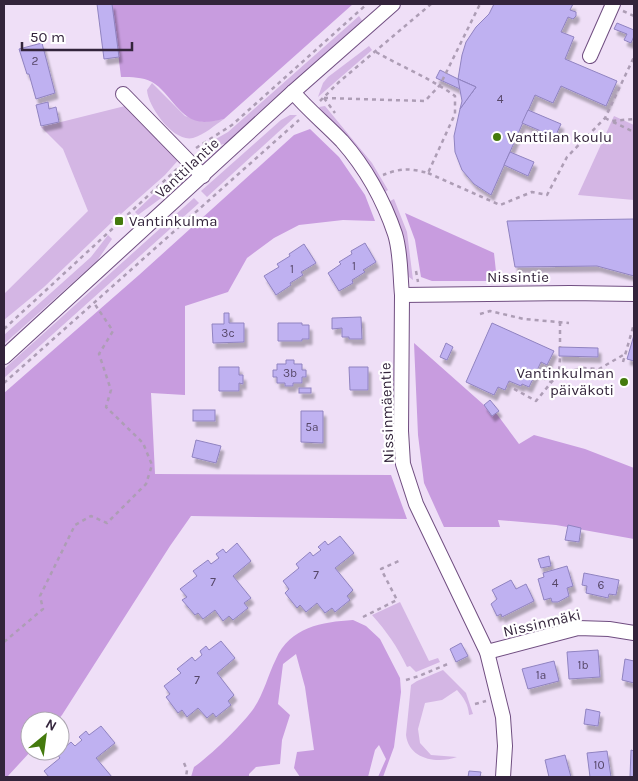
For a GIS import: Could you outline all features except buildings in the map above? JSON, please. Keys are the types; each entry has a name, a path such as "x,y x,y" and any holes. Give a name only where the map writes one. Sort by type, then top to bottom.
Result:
{"street":[{"path":"590,56 613,4"},
{"name":"Vanttilantie","path":"4,357 385,7"},
{"name":"Nissinmäentie","path":"293,92 309,111 342,141 364,169 395,235 401,273 402,295 401,431 403,464 416,504 488,652 504,717 503,777"},
{"path":"123,94 203,176"},
{"name":"Nissintie","path":"402,295 570,292 634,294"},
{"name":"Nissinmäki","path":"488,652 578,628 609,629 634,633"}],"path":[{"path":"4,384 166,237 324,98 339,82 431,4"},
{"path":"324,98 425,101 440,85 480,4"},
{"path":"376,52 440,85 455,96 455,114 428,172"},
{"path":"383,175 395,170 408,168 428,172 500,205 532,192 547,195 567,157 605,118 634,57"},
{"path":"605,118 634,132"},
{"path":"611,121 634,119"},
{"path":"4,642 43,609 40,596 75,525 91,516 108,523 146,484 152,465 143,443 106,407 111,390 99,354 113,331 94,303"},
{"path":"480,314 490,311 524,319 569,323"},
{"path":"560,322 560,347"},
{"path":"623,362 634,324"},
{"path":"559,372 584,368 599,369 625,354"},
{"path":"507,385 536,401 559,372 560,356"},
{"path":"535,374 551,382"},
{"path":"363,617 397,600 381,569 401,560"},
{"path":"406,680 450,663"},
{"path":"184,763 187,770 186,777"}],"shaded area":[{"path":"112,4 353,4 224,119 204,122 188,117 152,82 141,78 121,77"},
{"path":"359,16 363,22 229,143 219,145 207,144 228,132"},
{"path":"369,46 372,50 318,97 323,83 328,77"},
{"path":"152,83 185,116 203,122 224,119 197,137 186,138 178,135 163,122 148,97 147,90"},
{"path":"125,106 181,157 165,175 121,214 119,213 111,220 112,222 44,287 4,320 4,294 88,211 63,149 41,127"},
{"path":"325,106 372,163 388,190 385,192 368,165 319,107"},
{"path":"290,115 297,115 207,197 201,191 281,120"},
{"path":"614,116 634,125 634,200 578,195"},
{"path":"310,129 339,157 365,195 375,221 343,220 299,225 274,238 247,258 228,292 185,306 185,395 151,393 155,474 391,475 407,519 191,516 65,711 20,711 20,761 22,761 7,777 4,777 4,393 139,275 294,135"},
{"path":"175,178 179,181 179,185 138,215 135,212 170,179"},
{"path":"194,198 199,203 4,378 4,369"},
{"path":"394,199 407,232 413,280 409,277 407,271 400,228 390,201"},
{"path":"405,213 494,253 497,281 432,281 421,277 415,240"},
{"path":"108,235 112,239 97,261 4,344 4,335 91,257"},
{"path":"414,343 484,405 492,416 496,413 519,444 534,435 585,449 634,468 634,539 556,525 498,520 500,527 444,527 424,483 418,435"},
{"path":"400,602 429,661 438,658 440,662 416,672 410,666 407,667 391,640 372,615"},
{"path":"353,620 366,626 380,639 400,678 401,692 394,747 383,777 378,777 386,759 379,745 375,750 368,777 300,777 294,768 297,752 314,750 305,687 296,654 283,664 278,704 290,715 282,740 280,764 256,767 249,774 249,777 191,777 194,767 226,739 254,708 276,659 282,648 290,640 308,628 330,622"},
{"path":"443,670 466,693 473,714 469,715 465,701 457,690 442,700 425,703 418,729 420,743 431,755 457,757 433,760 418,755 408,743 406,735 411,685"}],"place":[{"name":"Vanttilan koulu","path":"497,137"},
{"name":"Vantinkulma","path":"119,221"},
{"name":"Vantinkulman päiväkoti","path":"624,382"}]}
